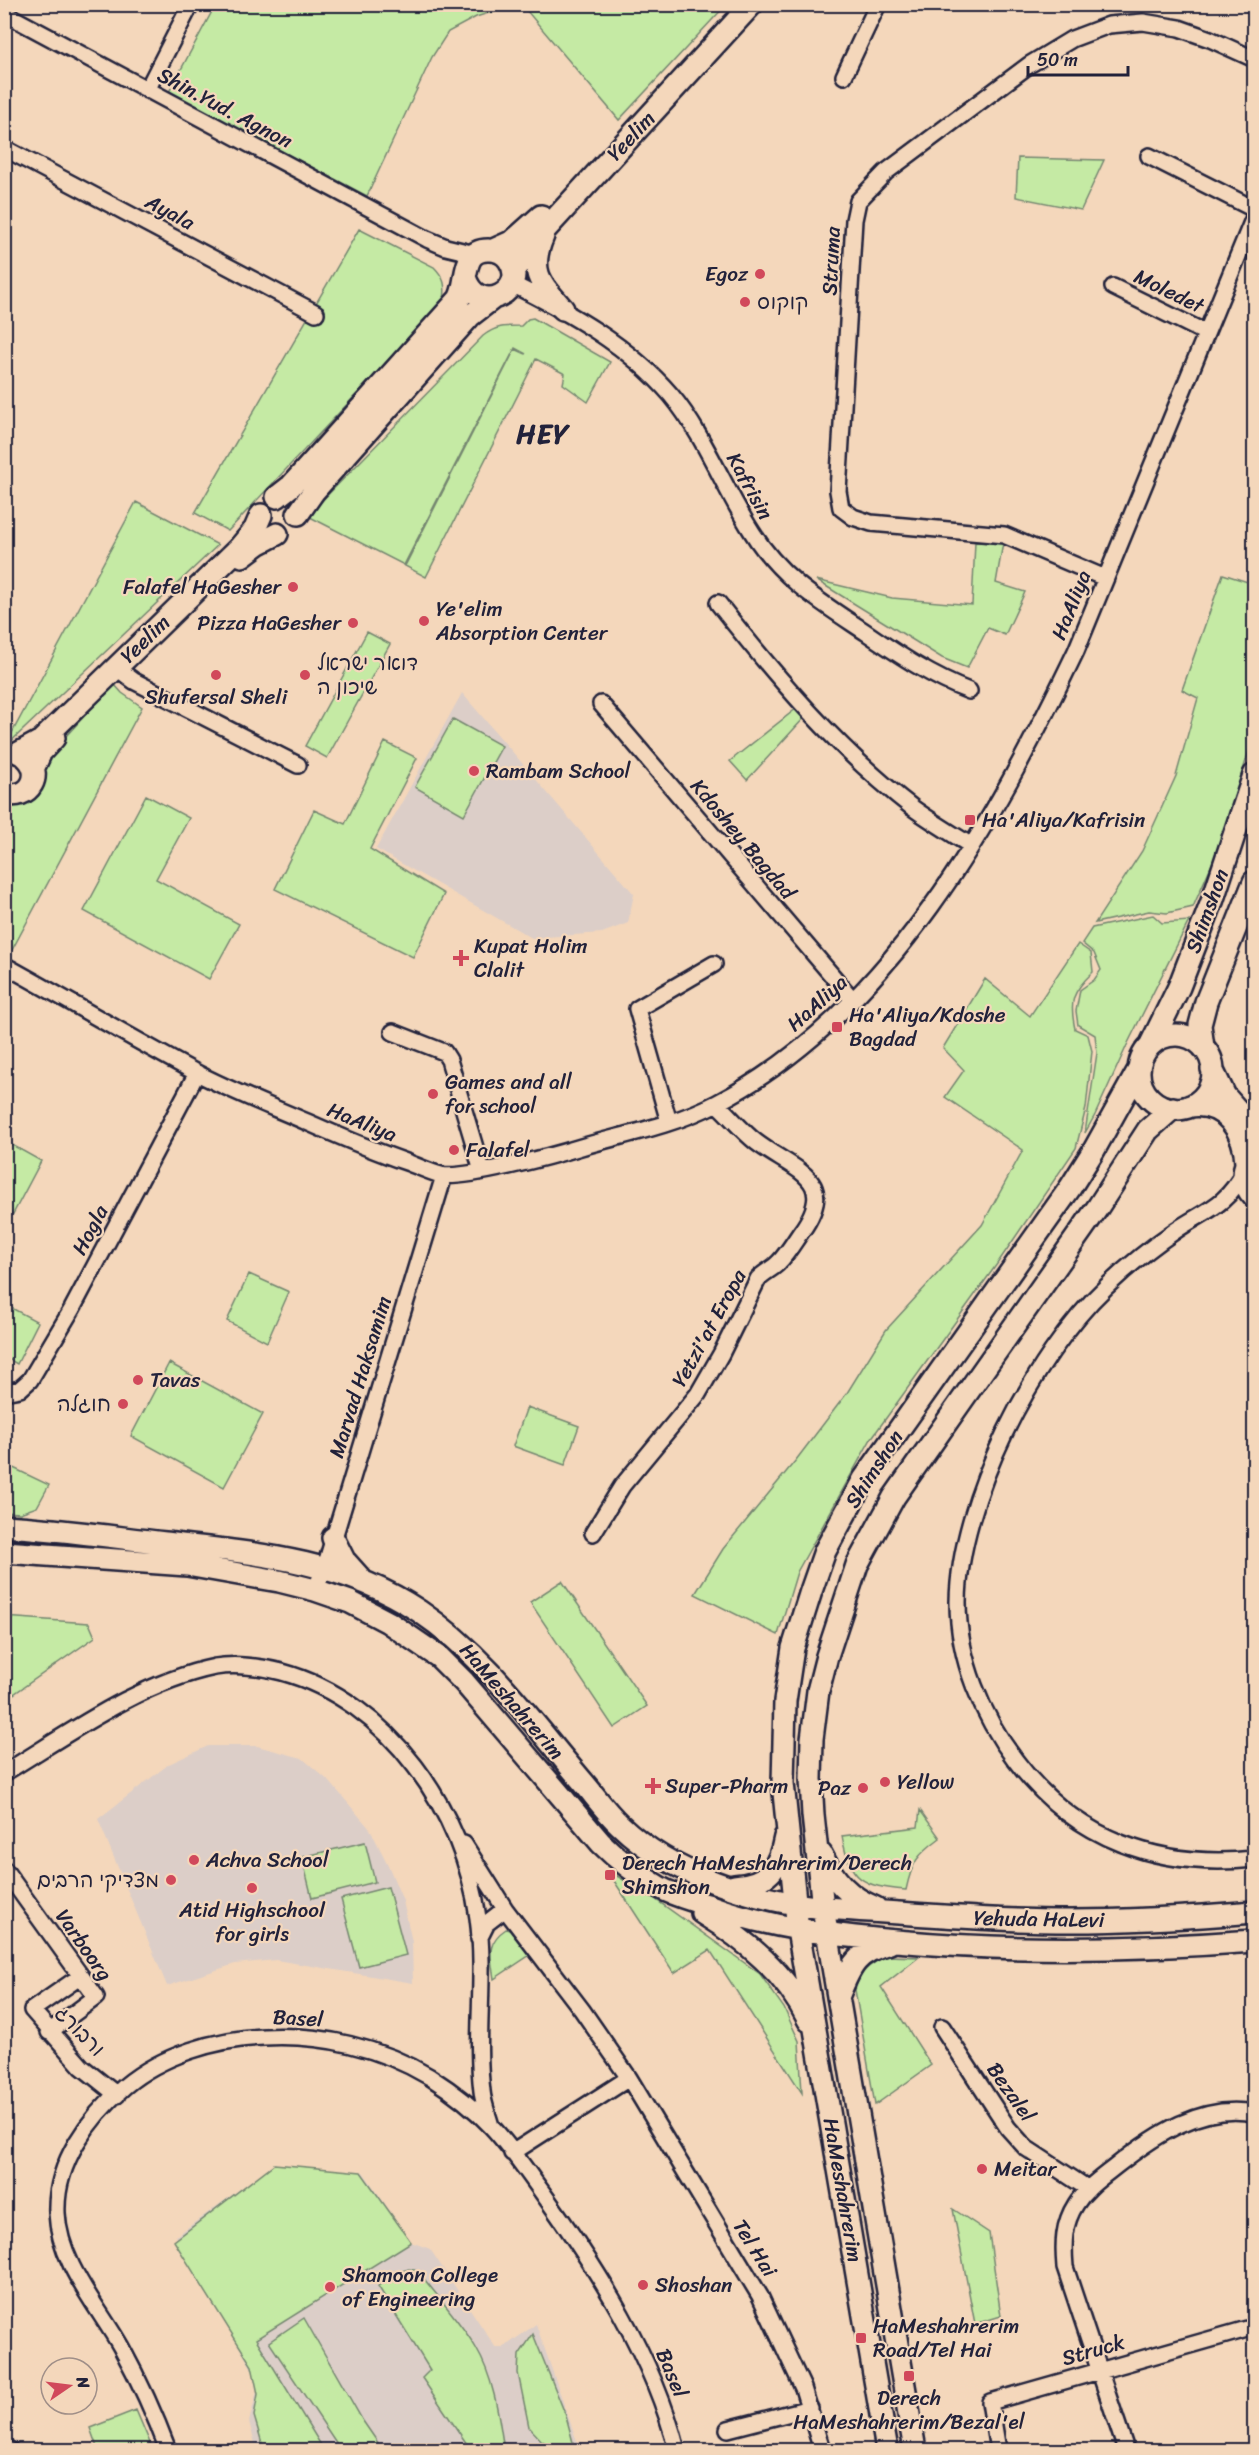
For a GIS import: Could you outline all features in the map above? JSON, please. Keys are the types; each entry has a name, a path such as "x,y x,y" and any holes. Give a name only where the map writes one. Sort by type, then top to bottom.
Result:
{"main road":[{"name":"Yeelim","path":"475,262 513,241 540,218 737,4"},
{"name":"Yeelim","path":"513,277 545,230 752,4"},
{"path":"545,230 536,253 536,268 548,292 563,309"},
{"path":"507,257 513,277 504,294 484,298 471,291 475,262 507,257"},
{"path":"475,262 459,299 291,486 264,505 261,515 265,527 277,534 286,533 293,528 298,514 314,491 470,315 492,298"},
{"path":"277,497 290,500 295,505 298,514"},
{"name":"Yeelim","path":"19,758 40,741 240,547 255,529 261,515"},
{"name":"Yeelim","path":"19,758 45,746 245,554 267,538 277,534"},
{"path":"6,795 19,795 28,790 34,781 19,758"},
{"name":"Shimshon","path":"1151,1044 1179,987 1217,888 1254,775"},
{"name":"Shimshon","path":"1203,1047 1200,1025 1206,1002 1254,882"},
{"path":"1254,1129 1225,1096 1209,1057 1203,1047 1194,1040 1178,1035 1161,1037 1144,1052 1139,1069 1142,1086 1148,1096 1162,1106 1204,1105 1213,1108 1233,1122 1244,1142 1248,1162 1246,1186 1254,1199"},
{"name":"Shimshon","path":"798,1930 782,1753 784,1701 793,1648 825,1551 864,1479 1076,1178 1139,1069"},
{"path":"1181,1107 1200,1099 1207,1091 1212,1069"},
{"name":"Shimshon","path":"823,1908 811,1779 812,1738 818,1691 826,1656 857,1565 894,1497 1091,1217 1148,1130 1181,1107"},
{"name":"HaMeshahrerim","path":"4,1526 261,1554 325,1567 361,1579 417,1610 456,1638 483,1665 619,1825 651,1851 692,1872 729,1886 795,1905 823,1908 915,2451"},
{"path":"333,1538 344,1560 361,1579"},
{"name":"HaMeshahrerim","path":"4,1552 187,1565 315,1590 350,1602 388,1622 439,1657 464,1682 601,1843 617,1858 660,1888 742,1918 827,1934"},
{"path":"729,1886 758,1882 767,1877 776,1866 783,1850 788,1827"},
{"path":"815,1832 822,1854 834,1878 862,1903 885,1912"},
{"path":"660,1888 731,1931 760,1955 792,1992 818,2042"},
{"name":"Yehuda HaLevi","path":"823,1908 998,1920 1072,1921 1254,1912"},
{"name":"HaMeshahrerim","path":"798,1930 887,2451"},
{"name":"Yehuda HaLevi","path":"827,1934 1035,1950 1147,1948 1254,1941"},
{"path":"838,1997 847,1974 857,1959 871,1948 896,1941"}],"street":[{"path":"147,90 192,4"},
{"path":"844,76 878,4"},
{"name":"Shin.Yud. Agnon","path":"4,13 427,239 475,262"},
{"name":"Struma","path":"1105,578 1004,535 871,523 853,517 841,508 838,491 854,220 858,201 886,172 1029,65 1072,39 1109,25 1143,22 1179,28 1254,59"},
{"name":"Ayala","path":"4,148 316,313"},
{"path":"1149,156 1254,209"},
{"name":"HaAliya","path":"4,965 197,1073 361,1146 444,1176 563,1153 669,1122 717,1104 791,1055 820,1031 875,978 928,911 1004,792 1045,716 1076,651 1254,217"},
{"name":"Kafrisin","path":"513,277 630,356 669,393 690,419 752,532 773,561 801,589 909,661 969,691"},
{"name":"Moledet","path":"1113,287 1206,333"},
{"path":"718,603 766,664 856,759 914,808 970,845"},
{"name":"Yeelim","path":"122,672 134,681 298,765"},
{"name":"Kdoshey Bagdad","path":"601,704 853,1000"},
{"path":"669,1122 638,1009 714,964"},
{"path":"393,1032 444,1052 449,1059 482,1170"},
{"name":"Hogla","path":"4,1392 20,1389 30,1380 72,1309 197,1073"},
{"name":"Yetzi'at Eropa","path":"593,1533 622,1486 698,1394 721,1354 758,1279 765,1271 778,1263 812,1217 816,1205 817,1193 812,1182 755,1141 717,1104"},
{"path":"1248,1162 1233,1191 1222,1203 1177,1229 1138,1258 1089,1304 1049,1354 1009,1425 979,1499 966,1537 960,1570 958,1604 961,1639 970,1675 984,1710 1003,1744 1027,1776 1056,1804 1091,1828 1146,1853 1198,1861 1254,1859"},
{"name":"Marvad Haksamim","path":"315,1590 325,1567 444,1176"},
{"path":"1222,1203 1254,1199"},
{"path":"4,1773 104,1712 145,1691 189,1674 218,1667 260,1666 292,1675 327,1689 359,1710 391,1739 417,1771 451,1825 470,1882 480,1939 479,2066 482,2094 491,2126"},
{"name":"Tel Hai","path":"451,1825 505,1909 582,2010 629,2078 760,2296 783,2342 810,2408 822,2451"},
{"name":"Varboorg","path":"4,1869 96,1997 49,2032"},
{"path":"480,1939 487,1923 505,1909"},
{"name":"ורבורג","path":"81,1976 32,2010 82,2067 117,2095"},
{"name":"Bezalel","path":"942,2027 1008,2128 1026,2148 1087,2188"},
{"name":"Basel","path":"168,2451 137,2377 75,2272 64,2245 57,2216 58,2190 77,2141 99,2112 144,2071 176,2057 227,2041 249,2037 285,2036 355,2045 391,2057 429,2076 458,2097 491,2126 564,2223 628,2328 652,2377 671,2425 677,2451"},
{"path":"512,2152 629,2078"},
{"path":"1126,2451 1101,2370 1072,2289 1064,2250 1068,2220 1075,2204 1087,2188 1160,2133 1212,2114 1244,2111 1254,2113"},
{"name":"Struck","path":"998,2451 990,2402 1254,2327"},
{"path":"728,2429 810,2408"},
{"path":"4,2448 10,2451"}],"shaded area":[{"name":"Rambam School","path":"462,693 634,894 628,923 602,933 532,938 376,849"},
{"name":"Achva School","path":"208,1746 257,1746 302,1758 330,1782 370,1829 403,1901 412,1942 413,1983 276,1960 235,1964 167,1986 98,1819 169,1764"},
{"name":"Shamoon College of Engineering","path":"272,2166 363,2172 411,2242 430,2249 496,2348 503,2348 536,2324 580,2450 257,2450 249,2422 257,2391 253,2371 176,2236"}],"green space":[{"path":"216,4 726,5 619,120 527,11 513,5 476,17 448,32 432,57 367,196 169,92"},
{"path":"1018,158 1104,160 1081,210 1016,197"},
{"path":"359,229 434,267 444,282 444,301 228,531 195,513"},
{"path":"533,318 610,362 588,402 563,384 565,374 536,359 426,577 405,566 515,349 526,354 515,348 404,565 310,517 311,512 483,336 500,327 521,326 528,319"},
{"path":"136,502 218,545 5,747 5,746"},
{"path":"975,542 1003,543 996,583 1025,592 1005,635 988,628 967,668 942,658 816,580 892,598 972,605"},
{"path":"1223,574 1254,584 1254,735 1218,850 1193,907 1167,913 1149,911 1095,923 1142,851 1176,776 1198,698 1182,690"},
{"path":"367,632 390,644 327,758 305,746"},
{"path":"114,684 122,693 142,707 12,950 5,946 4,803"},
{"path":"797,708 805,717 747,780 730,761"},
{"path":"453,719 502,746 464,815 415,787"},
{"path":"385,742 417,758 370,849 444,894 413,957 275,889 314,810 345,824"},
{"path":"146,795 189,818 156,879 239,924 209,979 84,911"},
{"path":"1153,915 1162,923 1189,921 1085,1133 1097,1053 1095,1035 1078,1025 1076,1011 1080,990 1094,980 1101,970 1094,953 1082,943 1092,928"},
{"path":"1078,944 1091,953 1093,972 1076,991 1072,1011 1075,1029 1088,1035 1092,1051 1086,1108 1076,1148 997,1264 871,1439 797,1572 778,1635 695,1594 723,1549 847,1393 886,1330 982,1225 1023,1150 945,1097 964,1070 943,1048 985,979 1030,1016"},
{"path":"5,1141 41,1161 13,1214 5,1210"},
{"path":"249,1274 289,1292 267,1342 227,1321"},
{"path":"4,1304 38,1322 17,1364 5,1357"},
{"path":"169,1363 263,1414 224,1487 131,1436"},
{"path":"527,1407 579,1426 565,1465 513,1446"},
{"path":"5,1464 49,1485 37,1507 20,1513 5,1512"},
{"path":"562,1581 647,1706 614,1728 530,1602"},
{"path":"4,1617 89,1623 95,1637 5,1700"},
{"path":"920,1810 940,1838 917,1860 906,1890 879,1886 860,1878 849,1863 842,1836 918,1827"},
{"path":"365,1842 375,1882 312,1898 302,1857"},
{"path":"607,1870 652,1897 760,1974 784,2008 799,2041 802,2093 710,1950 674,1973"},
{"path":"388,1887 406,1955 359,1967 341,1899"},
{"path":"506,1929 516,1932 530,1955 494,1979 492,1945 499,1934"},
{"path":"886,1956 919,1957 881,1987 931,2065 875,2105 855,1990 859,1978 866,1969"},
{"path":"274,2164 361,2172 411,2242 256,2339 324,2450 264,2450 254,2416 258,2394 252,2366 174,2241"},
{"path":"953,2209 989,2233 1001,2316 975,2324"},
{"path":"409,2269 418,2271 476,2348 495,2398 504,2450 471,2450 422,2378 430,2370 378,2286 399,2272"},
{"path":"304,2318 363,2421 383,2450 341,2450 269,2342"},
{"path":"533,2334 566,2416 575,2450 556,2450 542,2441 529,2427 518,2373 519,2355"},
{"path":"136,2410 153,2450 98,2450 90,2428"}],"place":[{"name":"Egoz","path":"760,274"},
{"name":"קוקוס","path":"745,302"},
{"name":"Falafel HaGesher","path":"293,587"},
{"name":"Ye'elim Absorption Center","path":"424,621"},
{"name":"Pizza HaGesher","path":"353,623"},
{"name":"Shufersal Sheli","path":"216,675"},
{"name":"דואר ישראל שיכון ה","path":"305,675"},
{"name":"Rambam School","path":"474,771"},
{"name":"Ha'Aliya/Kafrisin","path":"970,820"},
{"name":"Kupat Holim Clalit","path":"461,958"},
{"name":"Ha'Aliya/Kdoshe Bagdad","path":"837,1027"},
{"name":"Games and all for school","path":"433,1094"},
{"name":"Falafel","path":"454,1150"},
{"name":"Tavas","path":"138,1380"},
{"name":"חוגלה","path":"123,1404"},
{"name":"Yellow","path":"885,1782"},
{"name":"Super-Pharm","path":"653,1786"},
{"name":"Paz","path":"863,1788"},
{"name":"Achva School","path":"194,1860"},
{"name":"Derech HaMeshahrerim/Derech Shimshon","path":"610,1875"},
{"name":"מצדיקי הרבים","path":"171,1880"},
{"name":"Atid Highschool for girls","path":"252,1888"},
{"name":"Meitar","path":"982,2169"},
{"name":"Shoshan","path":"643,2285"},
{"name":"Shamoon College of Engineering","path":"330,2287"},
{"name":"HaMeshahrerim Road/Tel Hai","path":"861,2338"},
{"name":"Derech HaMeshahrerim/Bezal'el","path":"909,2376"}],"district":[{"name":"HEY","path":"543,434"}]}
